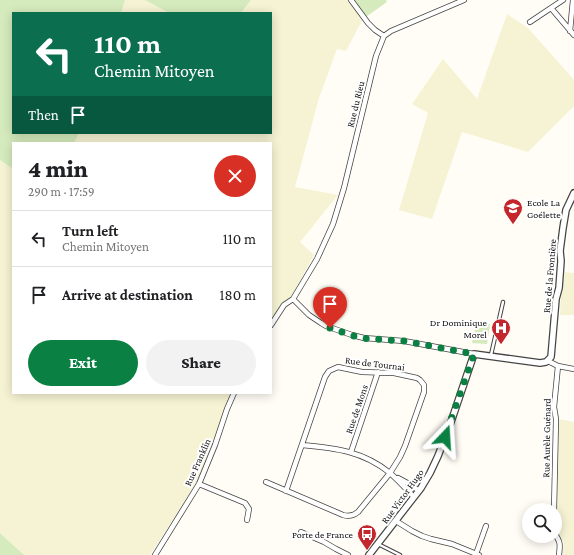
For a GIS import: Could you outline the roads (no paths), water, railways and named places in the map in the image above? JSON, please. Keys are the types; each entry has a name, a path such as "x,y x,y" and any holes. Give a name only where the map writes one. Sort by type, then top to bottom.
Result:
{"street":[{"path":"351,0 368,23 384,36 391,31 464,0"},
{"path":"530,22 563,0"},
{"path":"570,30 573,0"},
{"path":"551,8 574,35"},
{"name":"Rue du Rieu","path":"293,299 317,259 334,224 376,56 384,36"},
{"name":"Rue de la Frontière","path":"548,361 551,356 556,299 559,288 561,261 560,251 564,221 567,208 574,193"},
{"path":"272,323 284,305 293,299 310,315 330,328 364,338 404,341 474,354 540,363 548,361 558,366 574,369"},
{"name":"Rue Victor Hugo","path":"369,555 419,491 430,473 438,456 474,354"},
{"name":"Rue Aurèle Guénard","path":"554,503 556,419 554,406 558,366"},
{"name":"Rue de Tournai","path":"266,482 286,491 343,515 351,516 358,512 390,473 400,457 424,392 422,382 417,378 387,372 362,372 341,367 329,371 286,491"},
{"name":"Rue de Mons","path":"351,452 378,372"},
{"name":"Rue Franklin","path":"154,555 199,484 234,394"},
{"path":"302,445 351,452 375,463 419,491"},
{"path":"390,473 414,497"},
{"path":"199,484 245,503 249,509 247,520"},
{"path":"396,521 422,536 452,544 477,554 486,526"},
{"path":"302,532 348,555"},
{"path":"559,555 560,543"}],"lane":[{"path":"491,356 503,302"},
{"path":"378,544 400,555"}],"place":[{"name":"Ecole La Goélette","path":"513,225"},
{"name":"Dr Dominique Morel","path":"501,345"},
{"name":"Porte de France","path":"367,551"}]}
